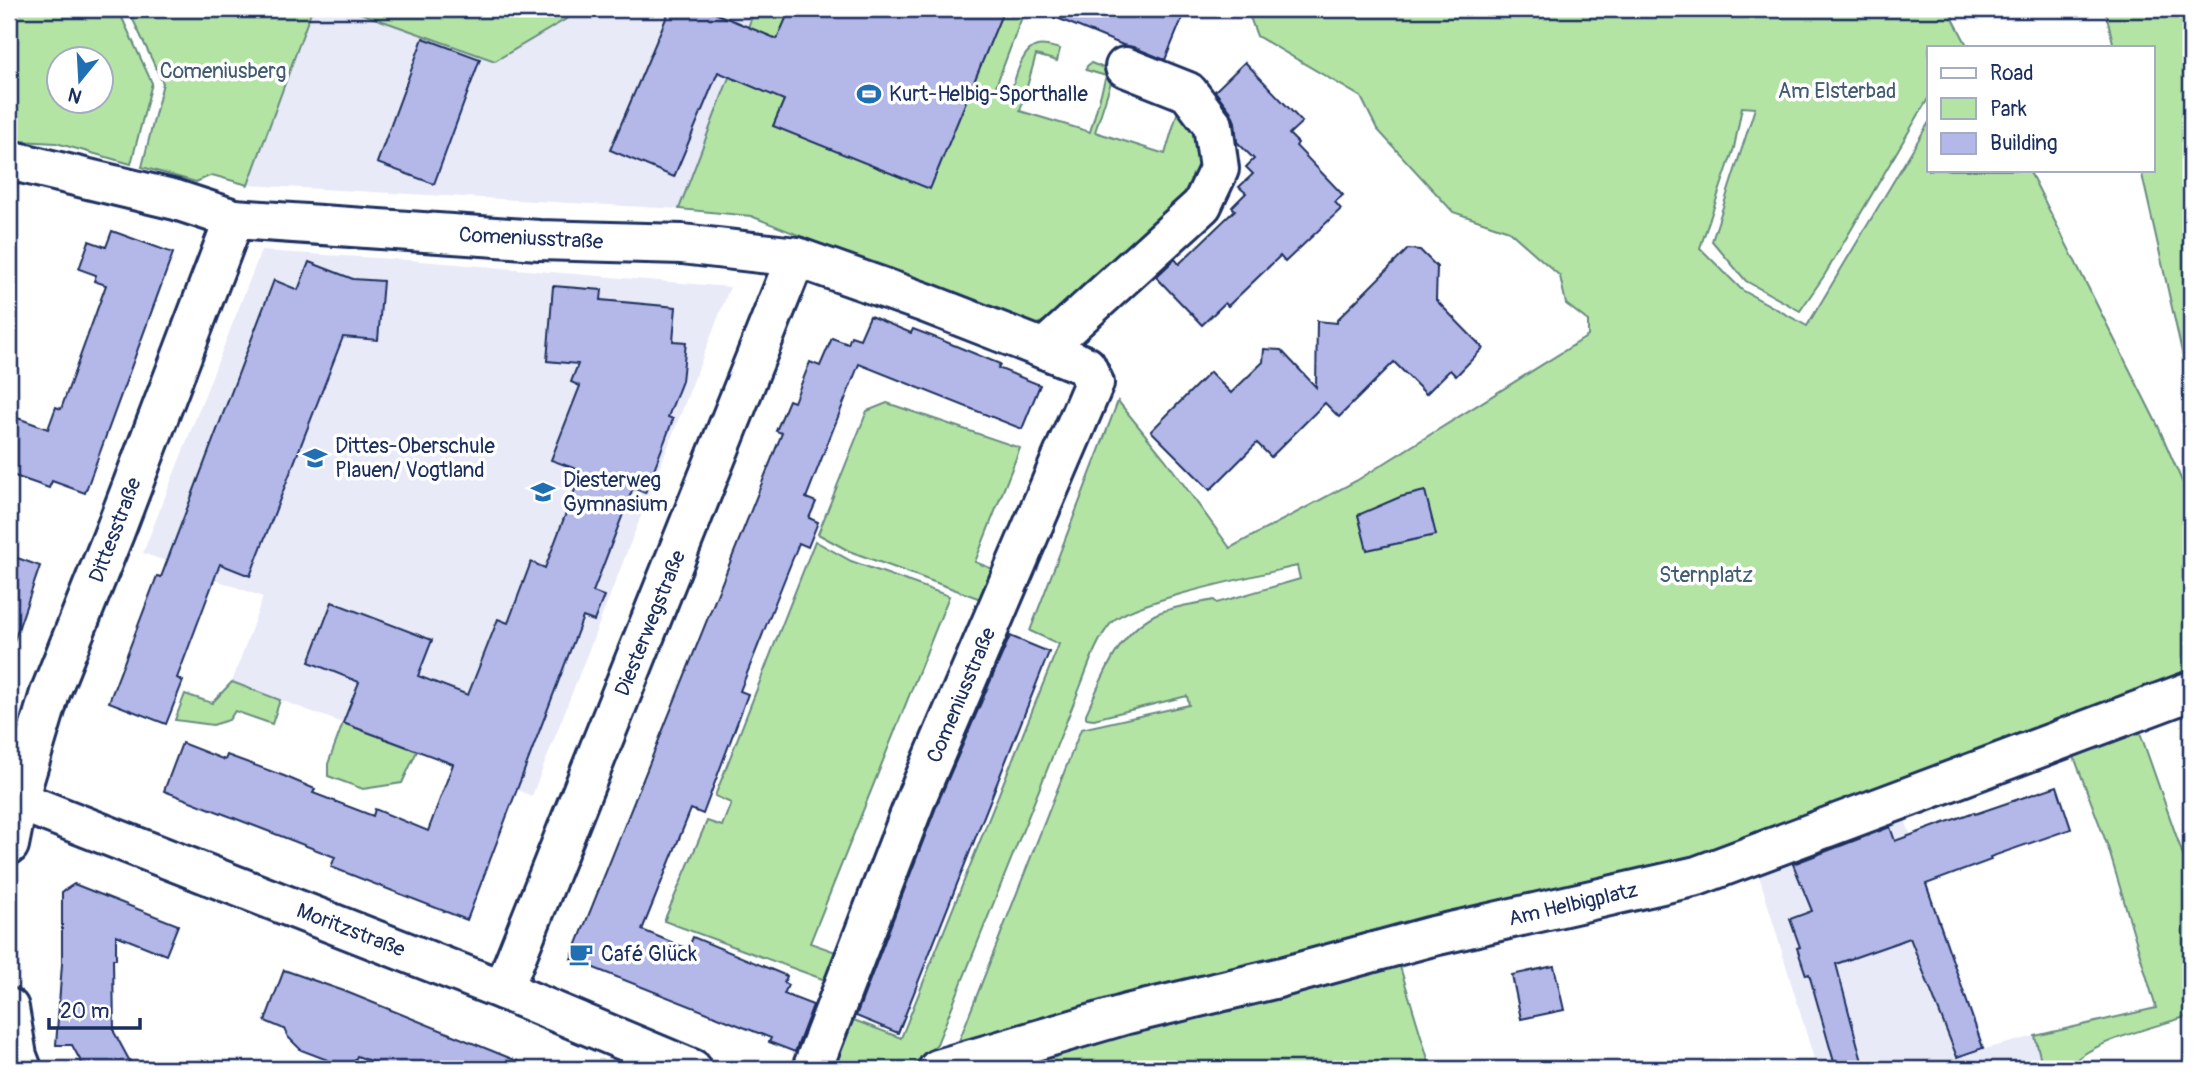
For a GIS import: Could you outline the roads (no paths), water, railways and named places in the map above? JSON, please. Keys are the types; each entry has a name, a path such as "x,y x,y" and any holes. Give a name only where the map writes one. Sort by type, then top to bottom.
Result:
{"street":[{"path":"1044,349 1202,205 1219,169 1213,125 1188,92 1125,67"},
{"name":"Comeniusstraße","path":"9,160 176,200 233,219 539,240 682,244 796,257 926,303 1086,366 1094,383 918,794 812,1069"},
{"name":"Dittesstraße","path":"9,845 13,799 50,693 120,518 233,219"},
{"name":"Diesterwegstraße","path":"503,990 796,257"},
{"name":"Am Helbigplatz","path":"939,1069 1127,1014 1279,978 1429,937 1697,876 2191,691"},
{"name":"Moritzstraße","path":"13,799 503,990 692,1069"},
{"path":"9,1008 17,1056 22,1069"}],"place":[{"name":"Kurt-Helbig-Sporthalle","path":"869,94"},
{"name":"Dittes-Oberschule Plauen/ Vogtland","path":"315,458"},
{"name":"Diesterweg Gymnasium","path":"543,492"},
{"name":"Café Glück","path":"581,954"}],"park label":[{"name":"Comeniusberg","path":"223,71"},
{"name":"Am Elsterbad","path":"1837,91"},
{"name":"Sternplatz","path":"1706,575"}]}
